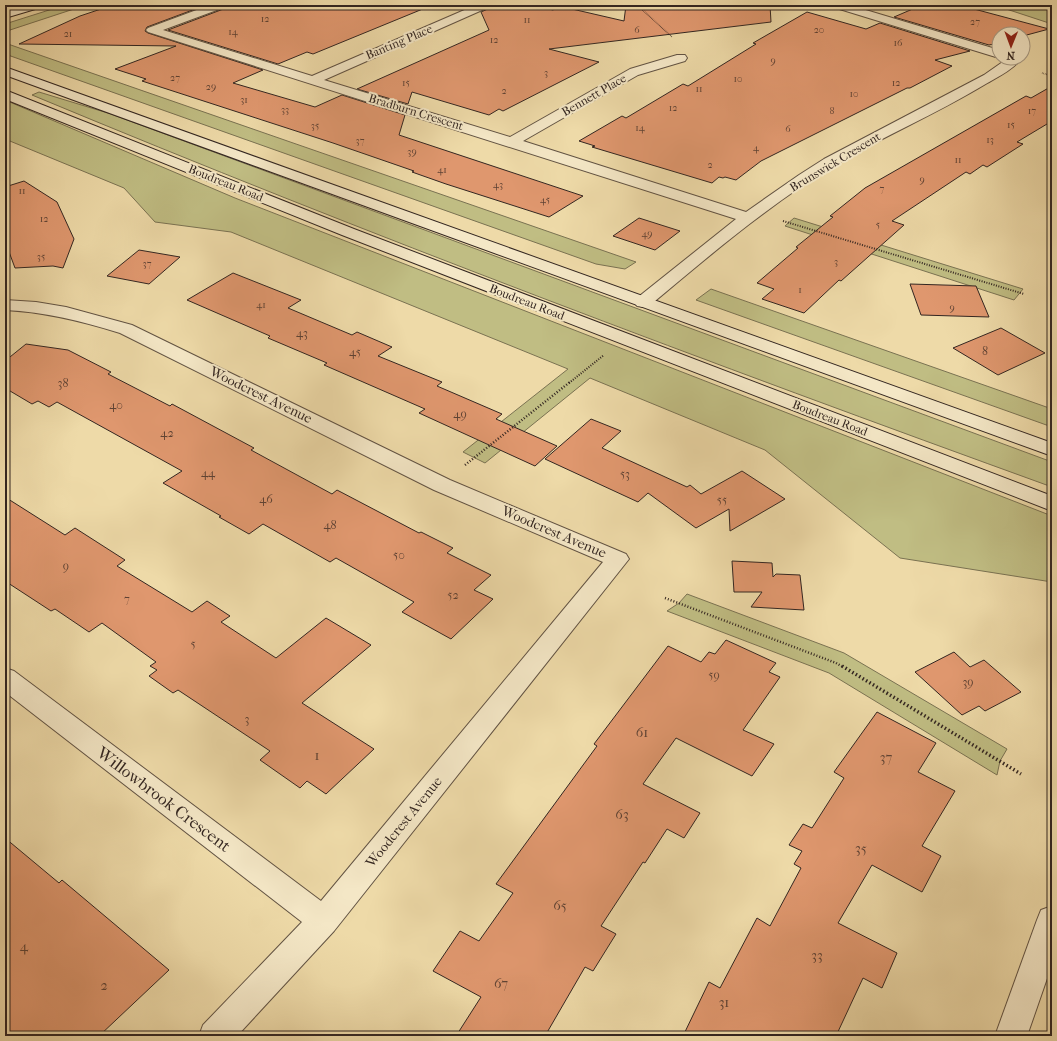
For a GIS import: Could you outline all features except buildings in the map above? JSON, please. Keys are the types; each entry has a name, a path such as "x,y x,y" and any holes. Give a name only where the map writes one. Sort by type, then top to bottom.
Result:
{"street":[{"path":"5,15 38,5"},
{"name":"Bradburn Crescent","path":"221,5 152,30 749,218"},
{"name":"Banting Place","path":"312,80 485,5"},
{"path":"837,5 991,51"},
{"name":"Bennett Place","path":"511,142 634,72 681,58"},
{"name":"Brunswick Crescent","path":"643,302 749,218 811,174 863,144 992,76 1007,66"},
{"path":"5,71 1052,450"},
{"name":"Boudreau Road","path":"5,94 348,232 1052,504"},
{"name":"Woodcrest Avenue","path":"5,305 46,308 84,315 126,329 442,485 618,559 323,921 215,1036"},
{"name":"Willowbrook Crescent","path":"5,678 323,921"},
{"path":"1011,1036 1052,920"}],"path":[{"path":"636,5 673,38"},
{"path":"1042,73 1052,76"},
{"path":"782,220 1024,294"},
{"path":"465,465 604,356"},
{"path":"665,598 836,663 1021,774"}],"shaded area":[{"path":"65,5 86,5 10,30 5,37 5,24"},
{"path":"994,5 1052,5 1052,24"},
{"path":"5,43 636,262 625,269 596,264 5,54"},
{"path":"39,92 111,114 1052,462 1052,487 796,393 412,248 32,95"},
{"path":"5,100 235,198 1052,516 1052,582 900,558 765,450 590,378 485,463 463,452 568,369 231,232 155,222 124,188 5,139"},
{"path":"794,218 1023,289 1014,300 785,226"},
{"path":"711,289 1052,409 1052,427 696,300"},
{"path":"687,594 844,653 1007,749 1000,761 997,775 829,673 667,611 679,603"}]}
